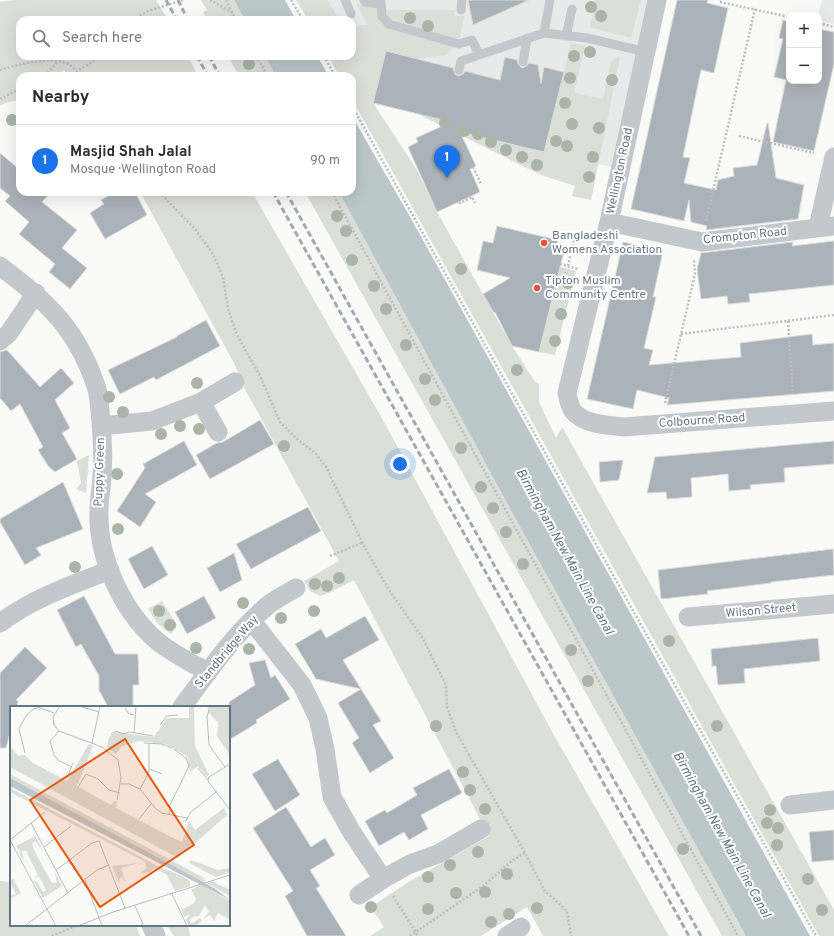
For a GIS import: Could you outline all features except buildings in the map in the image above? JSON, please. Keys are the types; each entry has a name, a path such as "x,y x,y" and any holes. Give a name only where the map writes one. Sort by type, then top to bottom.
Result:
{"street":[{"name":"Wellington Road","path":"573,411 567,393 609,222 657,0"},
{"path":"826,227 834,157"},
{"name":"Crompton Road","path":"609,222 697,241 826,227"},
{"name":"Puppy Green","path":"0,266 36,293 59,316 83,356 97,388 101,426 103,472 99,511 103,547 110,570 122,597 156,640 181,657 208,672"},
{"path":"0,341 9,333 36,293"},
{"path":"101,426 152,421 201,402 235,382"},
{"path":"201,402 218,432"},
{"name":"Colbourne Road","path":"573,411 583,418 601,424 624,427 834,411"},
{"path":"0,623 17,610 44,597 110,570"},
{"name":"Standbridge Way","path":"183,706 208,672 252,621 268,606 296,588"},
{"name":"Wilson Street","path":"688,617 834,604"},
{"path":"252,621 302,685 318,718 325,749 332,797 351,831 383,879"},
{"path":"790,804 834,800"},
{"path":"359,895 383,879 410,864 438,854 481,829"},
{"path":"151,926 156,936"}],"lane":[{"path":"345,0 351,14"},
{"path":"364,0 365,2 381,2 382,16 389,24 459,44 472,40 479,54"},
{"path":"461,10 462,0"},
{"path":"544,33 550,0"},
{"path":"566,36 572,9"},
{"path":"459,70 461,61 544,33 587,38 646,52"},
{"path":"523,62 527,38"}],"path":[{"path":"140,16 148,11 183,0"},
{"path":"210,0 233,14"},
{"path":"226,0 233,14"},
{"path":"291,0 301,16"},
{"path":"720,2 786,16"},
{"path":"660,424 695,274 697,241 755,9"},
{"path":"822,24 834,26"},
{"path":"0,70 29,62 51,60 69,64 76,72 95,60"},
{"path":"258,60 266,72"},
{"path":"326,60 333,72"},
{"path":"48,72 57,62"},
{"path":"0,99 16,91"},
{"path":"356,113 816,936"},
{"path":"739,136 834,157"},
{"path":"473,167 481,184"},
{"path":"163,196 195,229 213,254 223,277 228,309 237,334 261,378 280,422 297,439 315,452 322,462 362,542 389,590 422,637 446,686 447,707 456,732 525,853 544,890 566,911 571,936"},
{"path":"334,196 738,936"},
{"path":"459,202 460,203 472,197 475,203"},
{"path":"560,264 568,266 575,235 583,237"},
{"path":"681,334 834,315"},
{"path":"788,320 794,414"},
{"path":"330,556 362,542"},
{"path":"410,936 417,935 483,886 513,860 525,853"},
{"path":"383,879 417,935"},
{"path":"52,936 76,926"}],"shaded area":[{"path":"14,0 156,0 166,16 16,16 16,60 190,60 196,72 65,72 64,70 61,72 16,72 16,101 8,102 0,106 0,2"},
{"path":"201,0 234,0 243,16 205,16 203,12 207,10"},
{"path":"296,0 328,0 337,16 306,16"},
{"path":"328,0 657,0 620,169 582,161 541,175 416,113 373,103 386,51 368,26 356,26 356,16 337,16"},
{"path":"596,0 641,0 631,38 590,27"},
{"path":"822,0 834,0 834,24 822,22 822,12 819,12"},
{"path":"356,4 377,7 379,20 389,28 455,46 446,55 416,59 386,51 373,103 417,170 437,212 512,346 535,382 539,384 539,402 556,438 562,427 834,910 834,936 819,936 356,106 356,72 337,72 330,60 356,60 356,26 368,25"},
{"path":"386,10 455,10 455,16 464,16 460,37 454,39 387,18"},
{"path":"571,43 585,46 574,93 603,99 611,62 620,57 591,200 572,196 575,186 541,175 416,113 462,125 486,138 544,152"},
{"path":"230,60 267,60 274,72 237,72"},
{"path":"142,196 254,196 384,422 555,737 669,936 543,936 527,907 481,936 370,936 384,927 371,907 407,883 489,836 354,580 320,596 310,591 304,581 339,561 245,389 235,365"},
{"path":"307,196 341,196 514,516 746,936 722,936"},
{"path":"560,267 576,271 555,355 539,352"},
{"path":"89,455 86,493 76,489 81,483 77,461"},
{"path":"162,601 177,625 171,634 158,624 148,609"},
{"path":"0,881 10,882 10,926 136,926 140,936 0,936"},
{"path":"168,926 188,926 190,936 174,936"}],"water":[{"path":"234,0 285,0 294,16 243,16"},
{"path":"267,60 319,60 327,72 274,72"},
{"name":"Birmingham New Main Line Canal","path":"356,123 409,215 810,936 746,936 514,516 341,196 356,196"}],"railway":[{"path":"166,0 175,16"},
{"path":"178,0 186,16"},
{"path":"199,60 206,72"},
{"path":"211,60 218,72"},
{"path":"275,196 689,936"},
{"path":"288,196 701,936"}],"place":[{"name":"Masjid Shah Jalal","path":"447,178"},
{"name":"Bangladeshi Womens Association","path":"544,243"},
{"name":"Tipton Muslim Community Centre","path":"537,288"}]}
